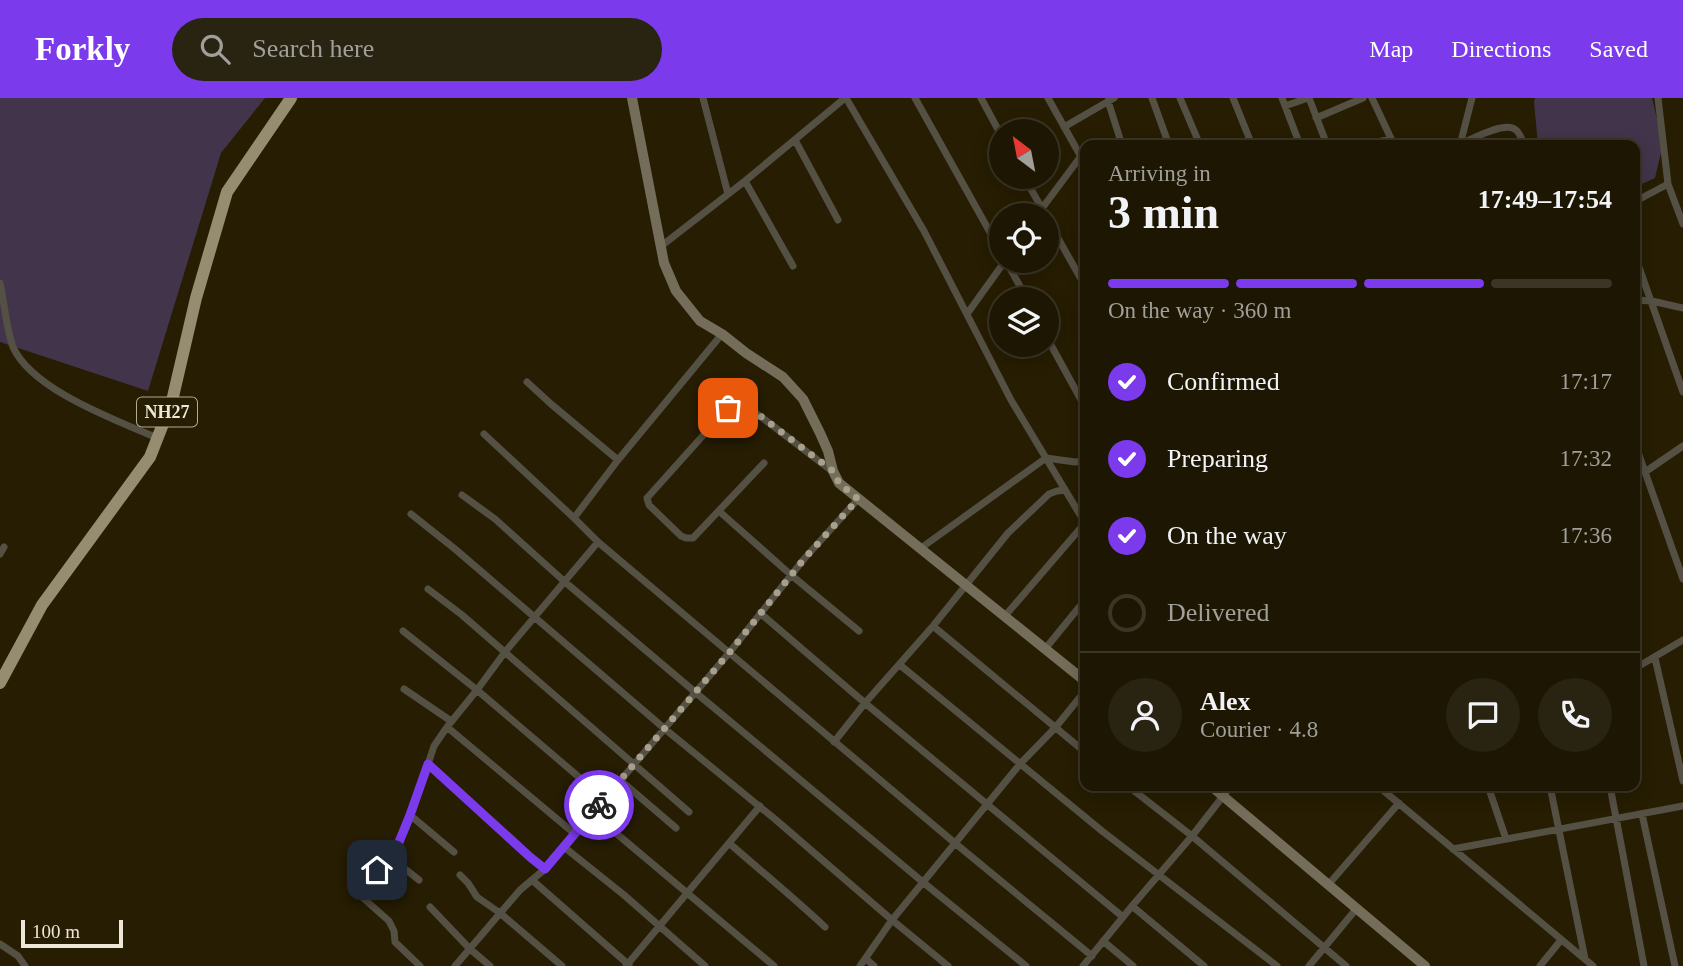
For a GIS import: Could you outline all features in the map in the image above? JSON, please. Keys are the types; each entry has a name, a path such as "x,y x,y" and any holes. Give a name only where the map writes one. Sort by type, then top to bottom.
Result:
{"highway":[{"name":"NH27","path":"0,683 42,605 150,457 172,401 196,298 227,192 291,98"},
{"name":"NH27","path":"278,117 298,98"}],"main road":[{"path":"632,98 660,247 676,291 700,321 783,377 803,399 828,451 839,483 1080,677"},
{"path":"1217,791 1425,966"}],"street":[{"path":"703,98 728,194"},
{"path":"660,247 746,181 846,98 925,231 1012,400 1080,515"},
{"path":"915,98 989,231"},
{"path":"981,98 992,119"},
{"path":"1048,98 1080,155"},
{"path":"1152,98 1167,140"},
{"path":"1180,98 1198,140"},
{"path":"1233,98 1250,140"},
{"path":"1282,98 1296,140"},
{"path":"1285,106 1308,98 1325,140"},
{"path":"1316,118 1363,98"},
{"path":"1373,98 1391,140"},
{"path":"1461,140 1472,98"},
{"path":"1658,98 1668,184 1683,224"},
{"path":"1064,127 1111,100 1121,140"},
{"path":"1471,140 1498,128 1511,127 1517,130 1522,140"},
{"path":"795,140 838,220"},
{"path":"1051,203 1080,164"},
{"path":"746,181 793,265"},
{"path":"1640,199 1668,184"},
{"path":"1059,241 1080,277"},
{"path":"1640,270 1683,392"},
{"path":"967,314 997,273"},
{"path":"0,284 12,346 19,358 35,374 79,404 157,438"},
{"path":"1640,300 1683,308"},
{"path":"574,518 722,334"},
{"path":"1058,357 1080,398"},
{"path":"527,382 618,460"},
{"path":"764,463 693,538 681,536 649,505 647,498 734,401 743,403 833,471"},
{"path":"484,435 598,542 1092,956"},
{"path":"1645,472 1683,446"},
{"path":"921,548 1046,458 1080,462"},
{"path":"1640,458 1683,579"},
{"path":"834,742 1008,533 1049,494 1065,490"},
{"path":"462,495 495,519 695,692 1026,966"},
{"path":"455,966 520,890 545,869 564,847 729,653 791,575 858,499"},
{"path":"719,512 859,631"},
{"path":"411,514 455,548 665,729 948,966"},
{"path":"1004,617 1080,529"},
{"path":"421,966 396,942 390,921 362,897 360,890 397,847 434,746 449,724 505,652 598,542"},
{"path":"428,589 462,615 689,812"},
{"path":"1045,649 1080,606"},
{"path":"760,613 865,704 1123,917"},
{"path":"933,626 1080,748"},
{"path":"403,631 587,784 601,802"},
{"path":"1640,666 1683,640"},
{"path":"1655,658 1683,781"},
{"path":"900,665 1102,831 1277,966"},
{"path":"404,689 449,724 575,834"},
{"path":"874,966 863,963 892,920 1020,764 1080,697"},
{"path":"428,764 545,869"},
{"path":"620,780 676,828"},
{"path":"1134,791 1346,966"},
{"path":"1083,966 1227,791"},
{"path":"1384,791 1593,966"},
{"path":"1490,791 1506,839"},
{"path":"1551,791 1585,959"},
{"path":"1611,791 1644,966"},
{"path":"1328,884 1399,803"},
{"path":"532,880 628,965 760,806"},
{"path":"1453,849 1683,806"},
{"path":"592,813 774,966"},
{"path":"1643,814 1675,966"},
{"path":"410,815 454,852"},
{"path":"729,843 825,927"},
{"path":"564,847 705,966"},
{"path":"390,857 419,880"},
{"path":"460,875 477,897 562,966"},
{"path":"1132,906 1204,966"},
{"path":"430,907 490,966"},
{"path":"1309,966 1356,908"},
{"path":"1540,966 1562,940"},
{"path":"1104,941 1133,966"},
{"path":"0,944 18,956 25,966"}],"shaded area":[{"path":"0,98 265,98 221,153 148,391 0,342"},
{"path":"1535,98 1652,98 1663,144 1655,178 1640,185 1640,140 1538,140"}],"way so far":[{"path":"599,805 729,653 804,559 858,499 839,483 833,471 743,403 734,401 728,408"}],"route":[{"path":"377,870 397,847 428,764 545,869 599,805"}]}
